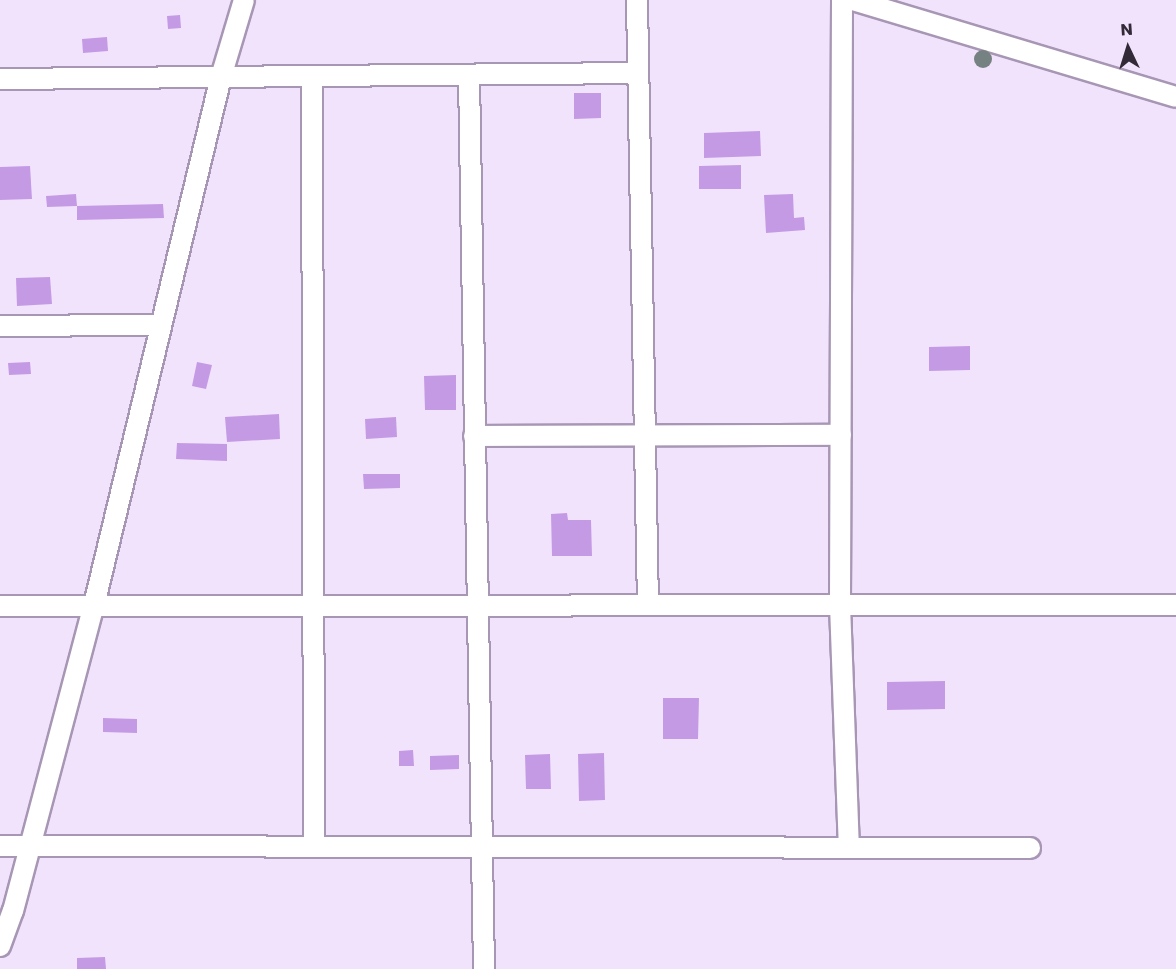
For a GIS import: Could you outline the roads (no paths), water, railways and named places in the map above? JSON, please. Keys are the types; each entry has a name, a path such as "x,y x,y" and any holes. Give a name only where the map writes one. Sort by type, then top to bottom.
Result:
{"street":[{"path":"0,946 94,605 221,77 244,0"},
{"path":"637,0 648,605"},
{"path":"842,0 840,605 849,848"},
{"path":"853,0 1176,97"},
{"path":"0,79 638,73"},
{"path":"469,75 484,969"},
{"path":"312,76 314,846"},
{"path":"0,326 161,325"},
{"path":"474,436 841,435"},
{"path":"0,606 1176,605"},
{"path":"0,846 1030,848"}]}
